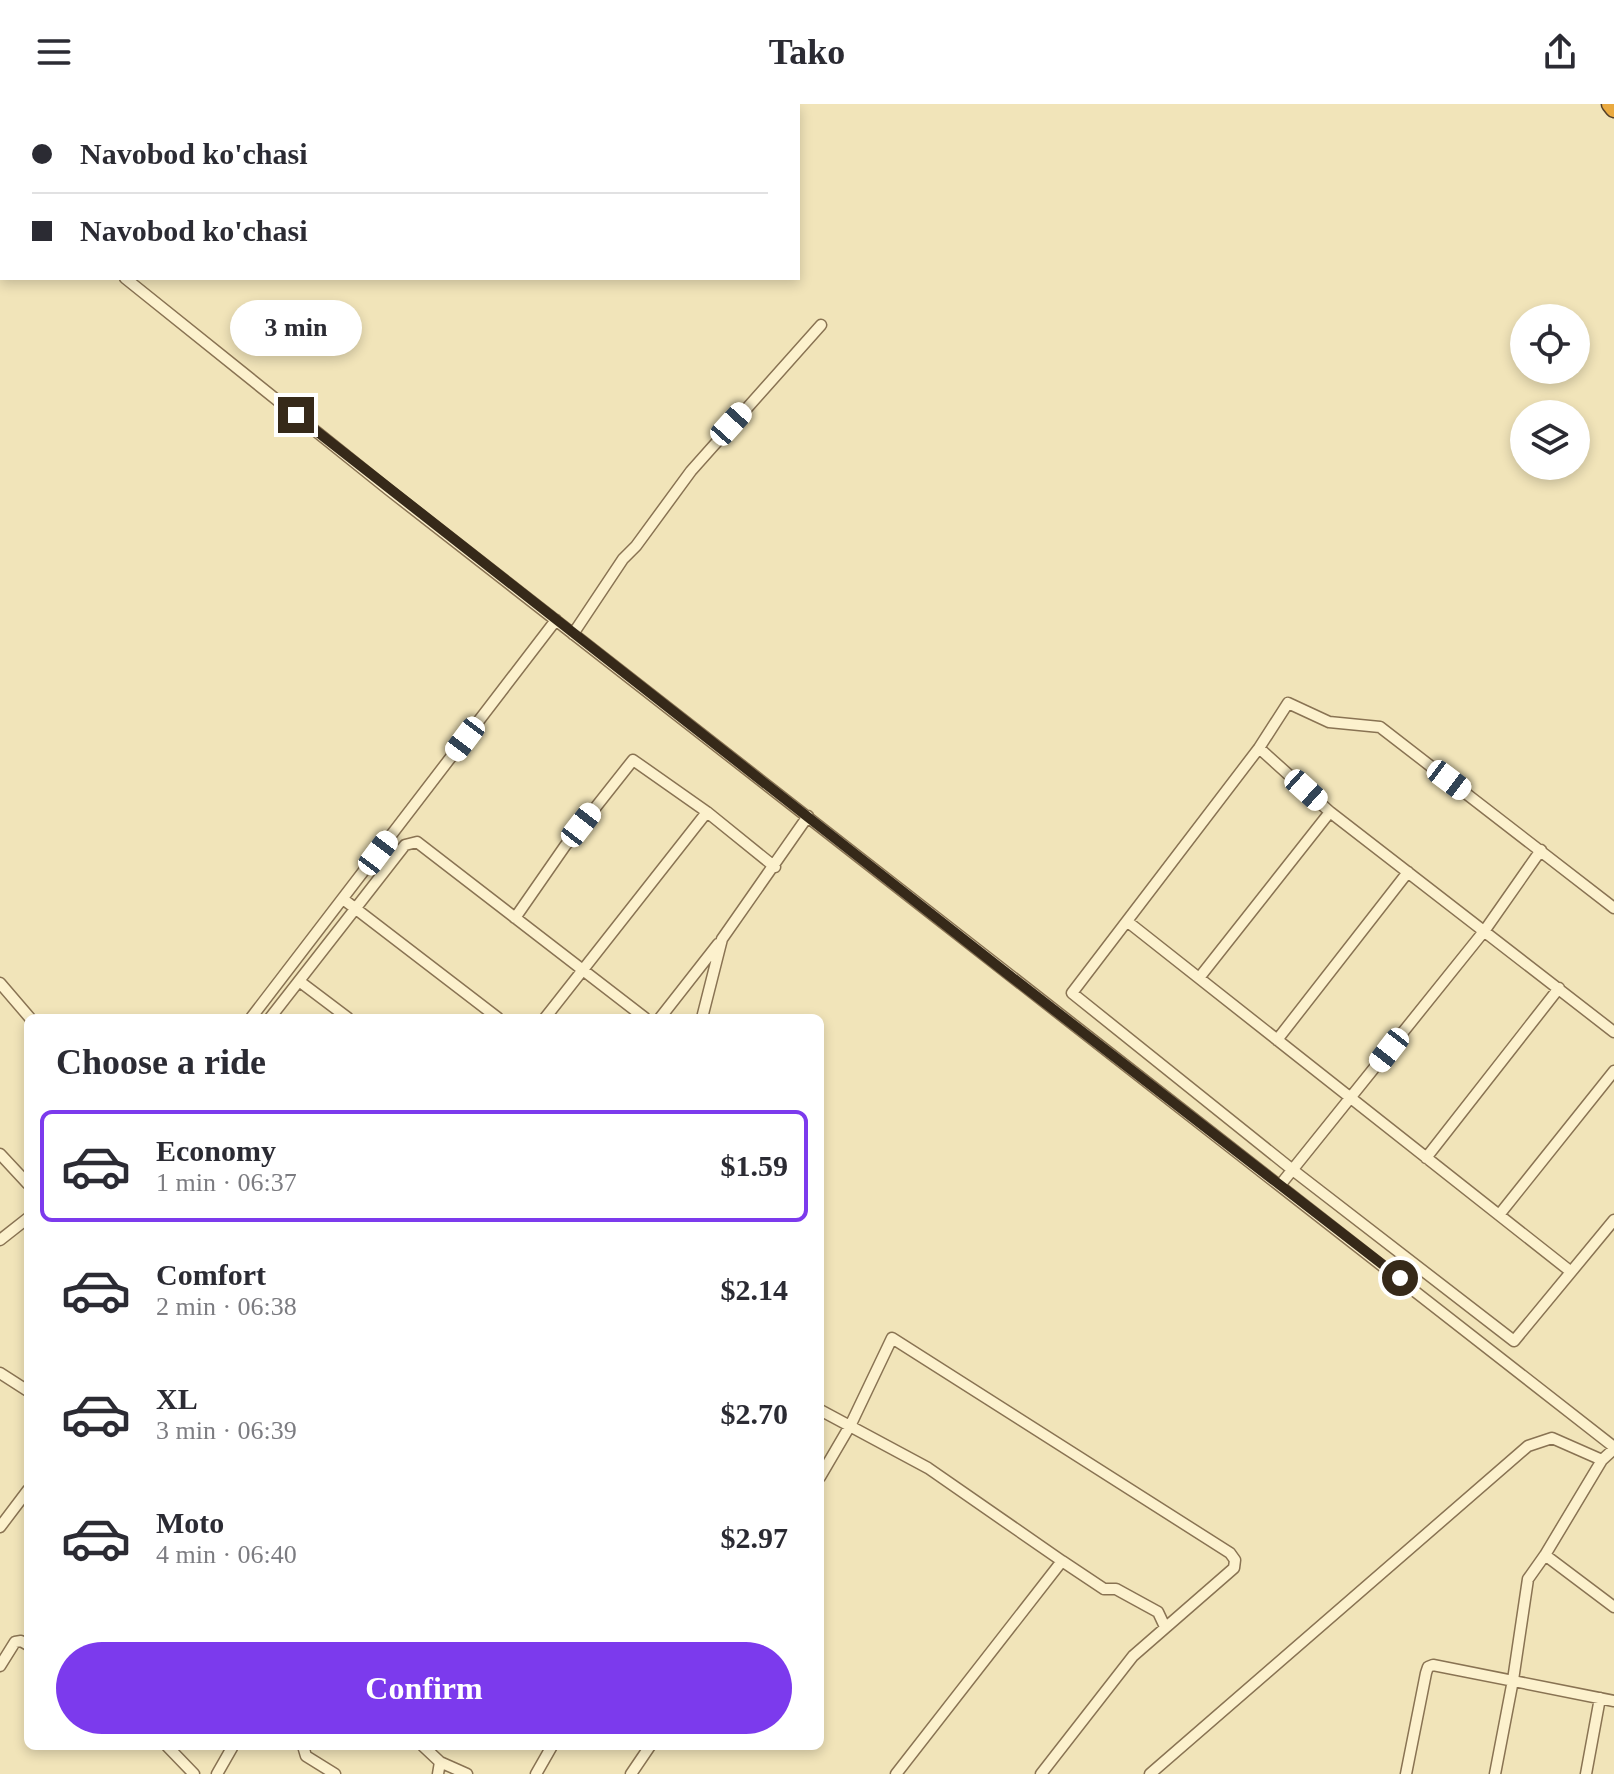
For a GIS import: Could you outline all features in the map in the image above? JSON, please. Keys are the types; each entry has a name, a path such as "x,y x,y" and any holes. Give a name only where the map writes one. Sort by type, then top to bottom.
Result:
{"street":[{"path":"128,280 573,634 1281,1184 1614,1448 1602,1460 1528,1579 1495,1774"},
{"path":"573,634 623,559 691,471 821,325"},
{"path":"254,1014 556,620"},
{"path":"1614,908 1380,727 1329,722 1288,703 1259,748 1072,993 1294,1171 1514,1341 1614,1220"},
{"path":"1259,748 1330,812 1614,1032"},
{"path":"515,918 565,846 633,760 707,812 775,867"},
{"path":"548,1014 707,812"},
{"path":"1199,978 1330,812"},
{"path":"663,1014 775,867 808,816"},
{"path":"273,1014 405,845 417,842 640,1014"},
{"path":"1281,1184 1485,930 1541,850"},
{"path":"1277,1040 1408,872"},
{"path":"343,899 493,1014"},
{"path":"1128,922 1570,1271"},
{"path":"703,1014 722,939"},
{"path":"299,981 343,1014"},
{"path":"0,983 27,1014"},
{"path":"1426,1158 1559,988"},
{"path":"1499,1215 1614,1071"},
{"path":"0,1154 24,1180"},
{"path":"0,1240 24,1221"},
{"path":"824,1470 851,1424 892,1338 1230,1553 1235,1560 1234,1568 1133,1656 1041,1774"},
{"path":"0,1373 24,1388"},
{"path":"824,1412 928,1468 1104,1589 1116,1589 1158,1612 1165,1627"},
{"path":"1150,1774 1528,1446 1552,1438 1602,1460"},
{"path":"0,1527 24,1498"},
{"path":"1545,1555 1614,1607"},
{"path":"896,1774 1062,1561"},
{"path":"0,1666 15,1642 24,1643"},
{"path":"1406,1774 1428,1667 1440,1666 1614,1701"},
{"path":"1586,1774 1600,1698"},
{"path":"171,1750 194,1774"},
{"path":"217,1774 231,1750"},
{"path":"304,1750 306,1756 335,1774"},
{"path":"427,1750 440,1762 467,1774"},
{"path":"536,1774 550,1750"},
{"path":"631,1774 647,1750"},
{"path":"438,1774 440,1762"}],"route":[{"path":"296,415 1400,1278"}]}
